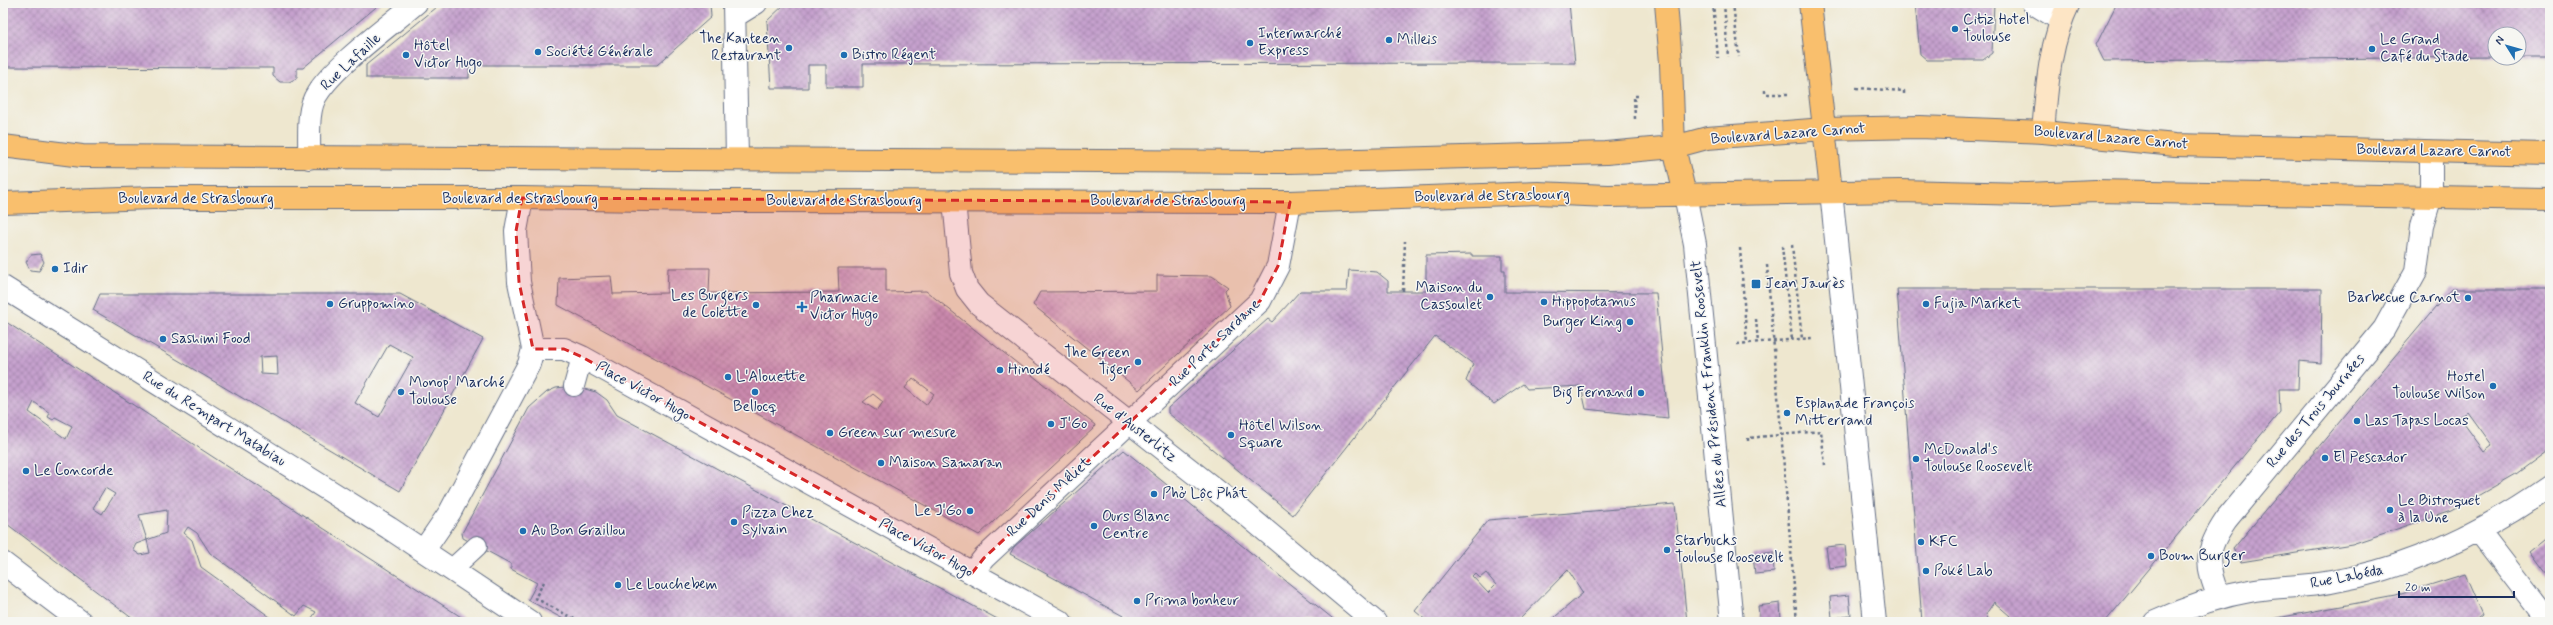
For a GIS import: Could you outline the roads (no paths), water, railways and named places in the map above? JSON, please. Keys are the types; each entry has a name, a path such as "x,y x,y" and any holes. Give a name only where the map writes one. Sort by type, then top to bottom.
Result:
{"main road":[{"name":"Allées du Président Franklin Roosevelt","path":"1666,3 1671,63 1674,147 1685,195"},
{"path":"1810,3 1831,191"},
{"name":"Boulevard Lazare Carnot","path":"1674,147 1707,138 1824,129 1920,126 2043,132 2175,145 2550,154"},
{"path":"3,146 82,156 309,158 737,158 1289,162 1606,153 1674,147"},
{"path":"1685,195 1831,191 2027,194 2095,191 2550,199"},
{"name":"Boulevard de Strasbourg","path":"3,203 153,198 522,198 708,201 1290,202 1538,193 1685,195"}],"street":[{"name":"Rue Lafaille","path":"309,158 311,115 316,95 339,70 416,3"},
{"path":"737,158 735,10 756,3"},
{"path":"2033,3 2065,11 2047,72 2043,132"},
{"name":"Rue des Trois Journées","path":"2219,598 2211,577 2208,559 2213,540 2226,520 2384,329 2416,271 2422,226 2431,196 2431,152"},
{"path":"1831,191 1876,622"},
{"name":"Allées du Président Franklin Roosevelt","path":"1685,195 1695,244 1732,622"},
{"path":"522,198 516,231 519,282 533,349 529,364 450,512 424,550 451,570 530,622"},
{"name":"Rue d'Austerlitz","path":"954,201 961,273 967,289 979,304 1129,424 1236,506 1375,622"},
{"name":"Rue Porte Sardane","path":"1129,424 1260,301 1278,266 1290,202"},
{"name":"Rue du Rempart Matabiau","path":"3,288 424,550"},
{"name":"Place Victor Hugo","path":"533,349 564,349 582,358 1061,622"},
{"name":"Rue Denis Méliet","path":"972,573 984,558 1129,424"},
{"name":"Rue Labéda","path":"2219,598 2256,590 2330,582 2373,574 2432,553 2479,531 2550,486"},
{"path":"2479,531 2549,622"},
{"path":"3,563 81,622"},
{"path":"2155,622 2184,608 2219,598"}],"lane":[{"path":"574,386 582,358"},
{"path":"451,570 477,546"}],"place":[{"name":"Citiz Hotel Toulouse","path":"1955,29"},
{"name":"Milleis","path":"1389,40"},
{"name":"Intermarché Express","path":"1250,43"},
{"name":"The Kanteen Restaurant","path":"789,48"},
{"name":"Le Grand Café du Stade","path":"2372,49"},
{"name":"Société Générale","path":"538,52"},
{"name":"Hôtel Victor Hugo","path":"406,55"},
{"name":"Bistro Régent","path":"844,55"},
{"name":"Idir","path":"55,269"},
{"name":"Jean Jaurès","path":"1756,284"},
{"name":"Maison du Cassoulet","path":"1490,297"},
{"name":"Barbecue Carnot","path":"2468,298"},
{"name":"Hippopotamus","path":"1544,302"},
{"name":"Gruppomino","path":"330,304"},
{"name":"Fujia Market","path":"1926,304"},
{"name":"Les Burgers de Colette","path":"756,305"},
{"name":"Pharmacie Victor Hugo","path":"802,307"},
{"name":"Burger King","path":"1630,322"},
{"name":"Sashimi Food","path":"163,339"},
{"name":"The Green Tiger","path":"1138,362"},
{"name":"Hinodé","path":"1000,370"},
{"name":"L'Alouette","path":"728,377"},
{"name":"Hostel Toulouse Wilson","path":"2493,386"},
{"name":"Monop' Marché Toulouse","path":"401,392"},
{"name":"Bellocq","path":"755,392"},
{"name":"Big Fernand","path":"1641,393"},
{"name":"Esplanade François Mitterrand","path":"1787,413"},
{"name":"Las Tapas Locas","path":"2357,421"},
{"name":"J'Go","path":"1051,424"},
{"name":"Green sur mesure","path":"830,433"},
{"name":"Hôtel Wilson Square","path":"1231,435"},
{"name":"El Pescador","path":"2325,458"},
{"name":"McDonald's Toulouse Roosevelt","path":"1916,459"},
{"name":"Maison Samaran","path":"881,463"},
{"name":"Le Concorde","path":"26,471"},
{"name":"Phở Lộc Phát","path":"1154,494"},
{"name":"Le Bistroquet à la Une","path":"2390,510"},
{"name":"Le J'Go","path":"970,511"},
{"name":"Pizza Chez Sylvain","path":"734,522"},
{"name":"Ours Blanc Centre","path":"1094,526"},
{"name":"Au Bon Graillou","path":"523,531"},
{"name":"KFC","path":"1921,542"},
{"name":"Starbucks Toulouse Roosevelt","path":"1667,550"},
{"name":"Boum Burger","path":"2151,556"},
{"name":"Poké Lab","path":"1926,571"},
{"name":"Le Louchebem","path":"618,585"},
{"name":"Prima bonheur","path":"1137,601"}]}
